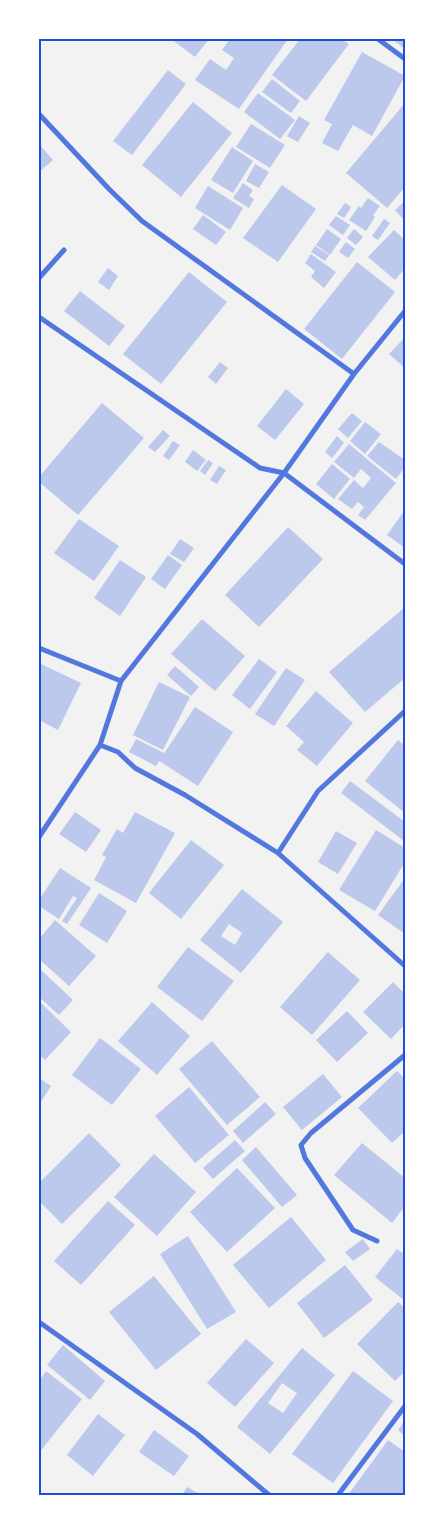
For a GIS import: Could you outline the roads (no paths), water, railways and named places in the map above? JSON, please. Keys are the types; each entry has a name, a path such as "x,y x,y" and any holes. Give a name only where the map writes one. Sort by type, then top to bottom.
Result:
{"street":[{"path":"378,39 405,59"},
{"path":"39,114 109,189 142,221 354,374"},
{"path":"39,278 64,250"},
{"path":"39,837 40,830 100,745 121,681 284,473 354,374 405,311"},
{"path":"39,317 260,468 284,473 405,564"},
{"path":"39,648 121,681"},
{"path":"278,853 318,791 405,711"},
{"path":"100,745 118,752 135,768 185,795 278,853 405,966"},
{"path":"377,1241 353,1230 305,1158 301,1145 310,1133 405,1055"},
{"path":"39,1322 197,1434 268,1495"},
{"path":"338,1495 405,1406"}]}
